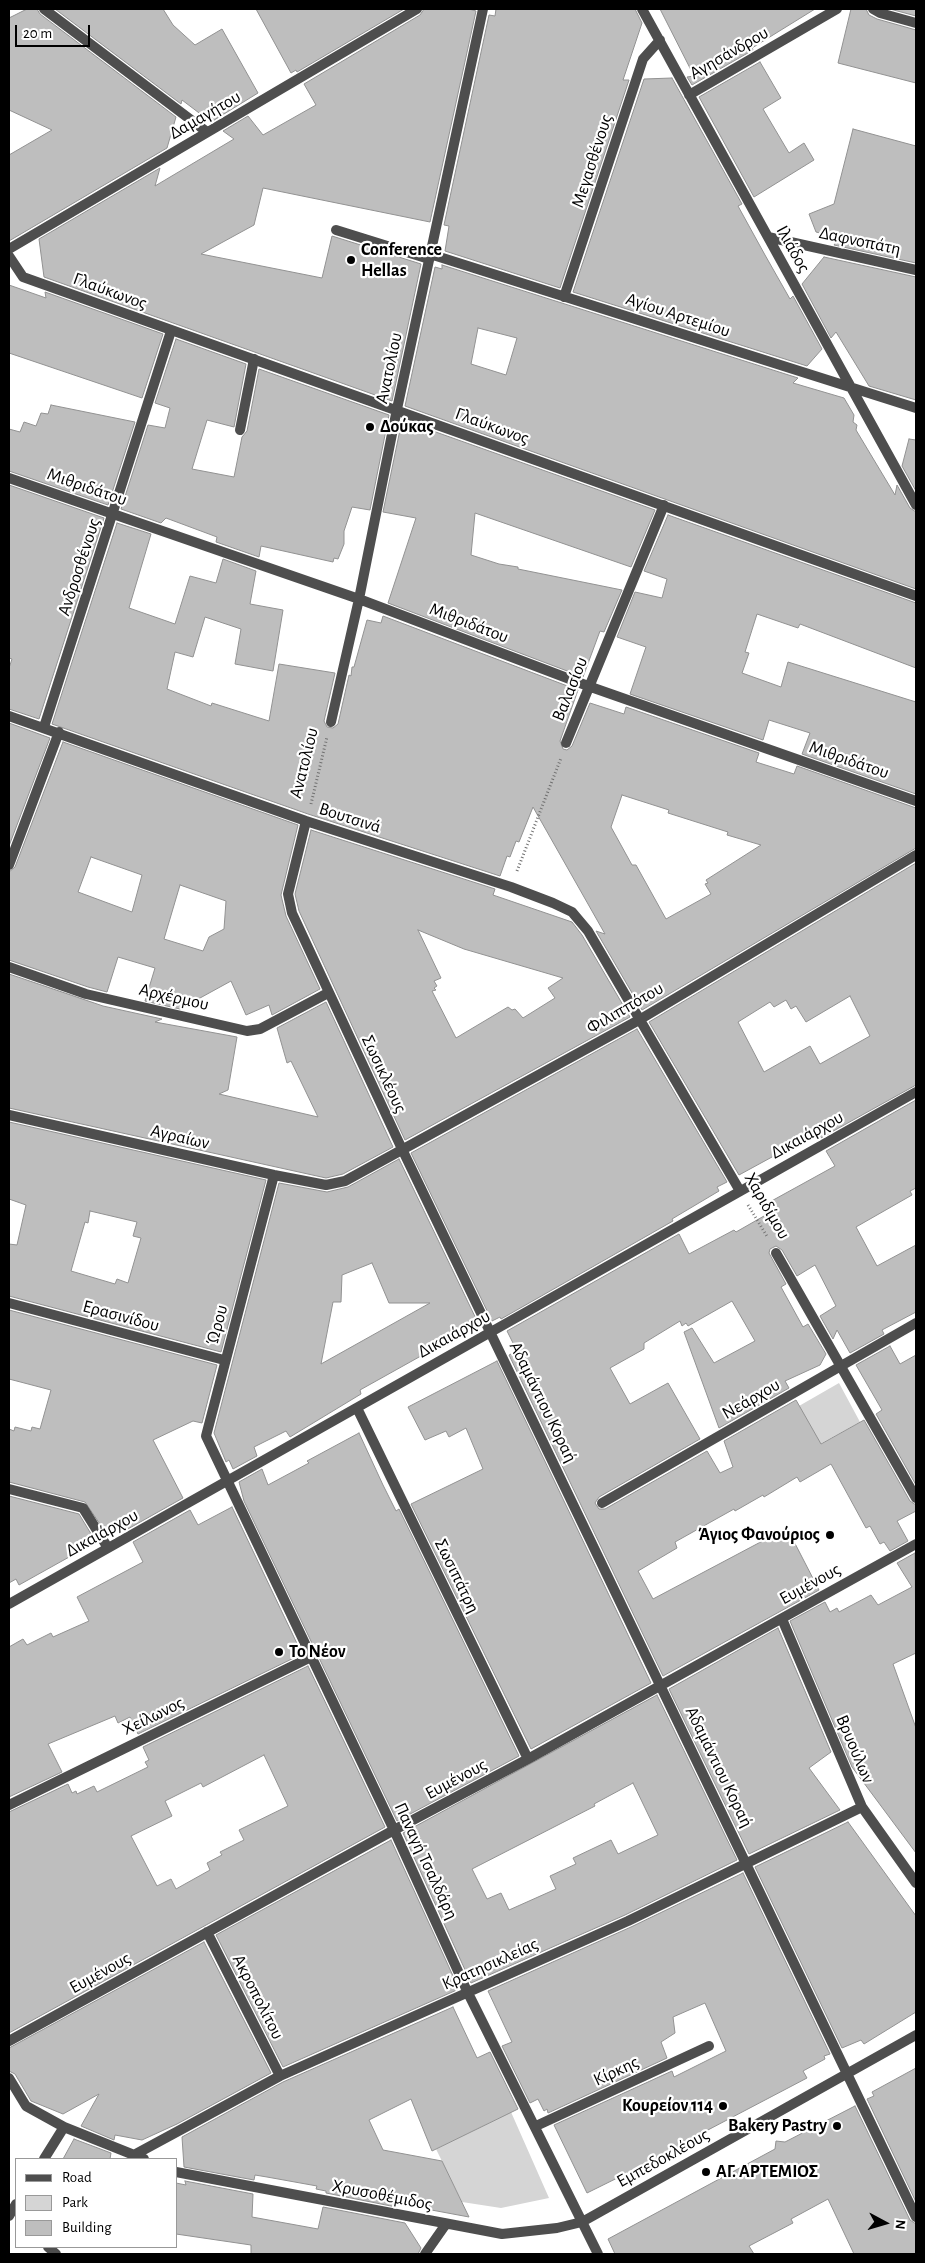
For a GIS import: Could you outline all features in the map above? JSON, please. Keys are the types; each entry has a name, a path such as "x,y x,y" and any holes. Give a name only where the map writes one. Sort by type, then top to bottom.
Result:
{"street":[{"path":"44,9 207,132"},
{"name":"Δαμαγήτου","path":"9,249 417,9"},
{"name":"Ανατολίου","path":"331,722 359,599 397,409 484,9"},
{"name":"Ιλιάδος","path":"642,9 916,505"},
{"name":"Αγησάνδρου","path":"690,95 837,9"},
{"path":"873,9 880,13 916,23"},
{"name":"Μεγασθένους","path":"564,296 643,59 660,40"},
{"name":"Αγίου Αρτεμίου","path":"336,230 564,296 916,408"},
{"name":"Δαφνοπάτη","path":"768,237 916,270"},
{"name":"Γλαύκωνος","path":"9,256 23,277 170,331 397,409 916,596"},
{"name":"Ανδροσθένους","path":"44,727 114,513 170,331"},
{"path":"240,430 254,360"},
{"name":"Μιθριδάτου","path":"9,478 359,599 588,686 916,800"},
{"name":"Βαλασίου","path":"566,743 664,505"},
{"name":"Βουτσινά","path":"9,716 306,821 511,887 572,912 588,931"},
{"path":"9,865 58,732"},
{"name":"Σωσικλέους","path":"306,821 288,894 292,913 402,1149 491,1332"},
{"name":"Φιλιππότου","path":"345,1181 639,1020 916,855"},
{"name":"Χαριδίμου","path":"588,931 740,1191"},
{"name":"Αρχέρμου","path":"9,967 86,994 248,1031 260,1029 328,993"},
{"name":"Δικαιάρχου","path":"9,1604 916,1092"},
{"name":"Αγραίων","path":"9,1115 274,1175 326,1185 345,1181"},
{"name":"Ώρου","path":"226,1481 206,1436 224,1360 274,1175"},
{"name":"Χαριδίμου","path":"776,1253 842,1365 916,1498"},
{"name":"Ερασινίδου","path":"9,1303 224,1360"},
{"name":"Νεάρχου","path":"602,1503 916,1324"},
{"name":"Αδαμάντιου Κοραή","path":"491,1332 916,2217"},
{"name":"Σωσιπάτρη","path":"357,1408 528,1759"},
{"name":"Παναγή Τσαλδάρη","path":"226,1481 394,1830 468,1991 598,2254"},
{"path":"9,1489 83,1508 108,1548"},
{"name":"Ευμένους","path":"9,2041 662,1686 916,1544"},
{"name":"Βρυούλων","path":"782,1618 862,1808 916,1882"},
{"name":"Χείλωνος","path":"9,1805 311,1657"},
{"name":"Κρατησικλείας","path":"134,2155 280,2076 628,1921 862,1808"},
{"name":"Ακροπολίτου","path":"207,1932 280,2076"},
{"name":"Εμπεδοκλέους","path":"582,2222 916,2035"},
{"name":"Κίρκης","path":"536,2126 709,2046"},
{"path":"9,2078 26,2106 64,2126 142,2158"},
{"path":"45,2158 64,2126"},
{"name":"Χρυσοθέμιδος","path":"178,2172 502,2234 557,2228 582,2222"},
{"path":"424,2254 446,2224"}],"path":[{"name":"Ανατολίου","path":"306,821 331,722"},
{"name":"Βαλασίου","path":"511,887 566,743"},
{"name":"Χαριδίμου","path":"740,1191 776,1253"}],"green space":[{"path":"839,1383 860,1422 820,1444 799,1406"},
{"path":"511,2112 549,2198 501,2208 462,2202 436,2149"}],"building":[{"path":"27,9 37,9 40,14 176,117 167,148 9,241 9,155 52,130 9,110 9,18"},
{"path":"55,9 163,9 173,25 195,45 222,29 258,93 211,122 182,100 181,104"},
{"path":"256,9 404,9 297,72 296,70 291,73"},
{"path":"424,9 469,9 476,11 430,222 263,188 254,225 201,254 322,278 332,236 421,264 392,401 44,277 39,239 160,168 155,186 234,139 223,131 248,116 263,135 316,105 304,84 420,15"},
{"path":"496,9 635,9 642,23 623,80 629,80 560,288 445,251 449,226 444,225 489,15 495,16"},
{"path":"660,9 815,9 752,48 753,50 692,85 687,77 694,76"},
{"path":"851,9 866,9 869,15 877,19 916,30 916,83 838,63"},
{"path":"890,9 916,9 916,16"},
{"path":"760,62 781,98 763,109 789,153 804,143 814,160 754,197 699,97"},
{"path":"672,78 742,204 738,206 765,255 790,299 793,296 822,349 807,366 573,292 644,79"},
{"path":"853,129 916,146 916,263 834,245 839,238 816,232 809,214 834,204"},
{"path":"824,257 916,277 916,400 869,386 836,332 831,338 802,284"},
{"path":"442,265 798,378 793,383 844,398 854,415 853,422 857,425 856,430 895,495 897,485 910,508 916,512 916,589 405,406 435,267 442,269","holes":["478,328 517,338 506,375 471,364"]},
{"path":"9,285 46,298 45,292 163,334 142,398 9,353"},
{"path":"176,339 246,364 234,427 207,420 192,469 234,477 242,437 247,431 259,369 389,415 370,510 352,507 344,531 344,544 338,559 334,558 333,562 261,546 259,557 216,542 217,537 166,518 161,523 121,509 148,425 165,428 170,408 155,403"},
{"path":"51,405 135,422 108,505 9,471 9,429 20,432 24,422 36,426 41,413 48,414"},
{"path":"402,420 655,510 631,567 475,513 471,555 499,564 518,567 518,569 622,590 604,632 600,631 583,677 388,603 416,518 383,512"},
{"path":"909,439 916,440 916,491 902,466"},
{"path":"9,485 104,518 39,719 9,709 9,668 12,659 9,658"},
{"path":"668,515 916,603 916,668 800,624 798,628 757,614 745,652 749,653 742,673 781,687 788,662 916,702 916,794 802,754 810,733 769,720 763,740 630,694 646,647 617,637 635,592 662,598 667,579 644,571"},
{"path":"117,523 151,534 129,608 175,624 190,576 216,583 223,559 256,571 250,604 283,610 273,671 235,664 241,629 205,617 193,657 175,652 167,689 211,706 212,703 269,721 279,664 335,673 324,721 327,727 333,728 338,724 349,675 351,676 352,667 354,667 367,620 381,623 383,616 578,690 560,741 563,749 567,750 572,746 590,703 624,714 626,707 759,753 756,762 794,774 797,766 916,808 916,848 642,1010 596,931 605,934 533,807 519,842 516,841 510,857 507,856 500,876 308,814 52,724","holes":["622,795 669,810 668,813 728,832 727,835 761,845 706,880 708,883 705,884 711,894 666,919 636,865 632,865 611,827"]},
{"path":"9,723 50,738 9,846"},
{"path":"63,742 298,825 281,895 286,916 320,989 272,1015 269,1005 246,1015 231,981 180,1009 145,1001 155,968 118,957 107,992 9,960 9,872 15,867","holes":["91,857 142,875 132,912 78,892","180,885 226,901 224,929 209,937 203,951 164,939"]},
{"path":"311,830 495,889 493,895 572,922 582,935 630,1017 405,1140 299,911 295,894","holes":["418,930 464,949 563,978 548,988 555,998 523,1018 515,1009 512,1010 508,1007 456,1038 432,991 436,990 434,988 437,986 434,981 441,978"]},
{"path":"916,863 916,1085 819,1139 816,1133 739,1175 649,1022","holes":["850,996 870,1036 820,1064 810,1046 764,1072 738,1022 770,1002 774,1007 786,1000 791,1009 796,1006 806,1022"]},
{"path":"9,974 103,1006 162,1019 155,1022 237,1037 228,1090 219,1094 318,1117 291,1061 287,1063 277,1028 326,1002 393,1147 343,1174 326,1178 9,1108"},
{"path":"637,1029 727,1182 717,1187 719,1191 672,1219 673,1221 501,1319 500,1317 492,1321 411,1153"},
{"path":"916,1100 916,1188 910,1191 912,1195 856,1227 877,1266 916,1245 916,1312 882,1330 884,1334 850,1353 837,1330 833,1339 820,1316 836,1306 815,1265 797,1276 782,1250 776,1246 770,1249 769,1253 786,1284 781,1287 803,1327 808,1324 826,1354 820,1365 785,1381 789,1388 719,1428 684,1332 692,1328 714,1363 755,1341 732,1301 688,1326 686,1323 682,1326 680,1321 644,1343 644,1349 610,1368 630,1404 668,1383 700,1439 599,1497 595,1503 599,1509 605,1509 707,1451 720,1473 733,1467 724,1441 796,1400 821,1444 864,1420 910,1501 916,1505 916,1511 897,1521 908,1541 890,1551 884,1542 880,1544 870,1526 866,1528 831,1464 800,1482 797,1477 764,1497 763,1495 735,1511 734,1509 675,1542 677,1548 638,1571 653,1599 787,1528 819,1590 663,1676 509,1355 517,1351 507,1331 679,1234 689,1254 734,1230 736,1232 771,1212 766,1204 835,1166 826,1151"},
{"path":"9,1122 266,1180 221,1352 9,1296 9,1244 17,1245 26,1205 9,1199","holes":["90,1211 137,1222 133,1236 141,1238 128,1283 117,1279 115,1284 71,1271 85,1222 88,1223"]},
{"path":"399,1159 480,1327 438,1350 437,1347 360,1390 361,1394 290,1437 286,1431 254,1447 257,1456 233,1469 229,1460 226,1462 214,1433 279,1183 327,1192 348,1187","holes":["372,1263 389,1303 430,1303 321,1364 333,1302 341,1302 342,1275"]},
{"path":"9,1310 217,1365 202,1423 193,1421 153,1440 183,1498 126,1530 125,1528 108,1536 85,1502 9,1482 9,1429 14,1431 15,1427 31,1431 32,1427 40,1429 51,1390 9,1379"},
{"path":"890,1346 900,1364 916,1355 916,1485 876,1414 882,1410 856,1365"},
{"path":"497,1361 651,1683 531,1749 411,1504 483,1469 466,1428 449,1437 446,1431 425,1440 408,1407"},
{"path":"359,1433 396,1511 399,1509 519,1756 397,1821 244,1501 239,1482 262,1469 268,1485"},
{"path":"9,1496 79,1514 96,1542 19,1585 16,1579 9,1583"},
{"path":"232,1507 302,1654 138,1734 130,1717 118,1723 115,1716 48,1744 62,1772 9,1797 9,1647 23,1639 27,1645 51,1633 53,1637 89,1621 77,1597 143,1562 133,1542 190,1510 198,1525"},
{"path":"915,1553 916,1653 893,1664 916,1728 916,1853 852,1767 790,1621 825,1602 830,1612 837,1608 839,1612 871,1595 878,1605 912,1587 897,1563"},
{"path":"778,1628 831,1752 809,1768 840,1810 749,1854 669,1689"},
{"path":"308,1666 385,1827 9,2033 9,1812 68,1784 72,1793 76,1791 77,1794 94,1786 97,1792 148,1767 145,1762 149,1760 143,1747","holes":["264,1755 288,1806 239,1830 244,1840 220,1852 222,1855 207,1863 210,1870 176,1889 171,1879 157,1886 131,1836 172,1816 165,1801 201,1783 203,1787"]},
{"path":"657,1695 737,1860 625,1915 471,1983 403,1833","holes":["633,1783 658,1835 618,1854 611,1840 573,1858 576,1864 550,1876 556,1889 509,1910 501,1893 487,1899 472,1869 595,1806 594,1804"]},
{"path":"848,1822 916,1916 916,2012 864,2044 861,2040 842,2048 755,1867"},
{"path":"391,1840 459,1989 283,2067 216,1935"},
{"path":"743,1873 830,2054 824,2056 825,2059 803,2071 807,2078 685,2142 686,2144 587,2193 554,2125 672,2071 674,2077 726,2051 705,2003 673,2017 675,2033 661,2042 667,2058 548,2113 547,2109 544,2111 538,2099 530,2103 502,2046 512,2042 488,1991 631,1927"},
{"path":"204,1942 271,2073 177,2124 142,2140 115,2135 114,2140 81,2126 99,2094 63,2114 31,2101 15,2074 9,2071 9,2048"},
{"path":"453,2007 477,2058 490,2052 518,2109 432,2151 411,2099 369,2120 383,2150 442,2161 469,2217 394,2203 396,2207 326,2193 326,2191 316,2189 317,2186 267,2177 255,2175 254,2180 184,2167 182,2137 283,2082"},
{"path":"916,2068 916,2202 867,2099 874,2096 872,2092"},
{"path":"855,2106 910,2220 916,2224 916,2254 854,2254 828,2199 791,2219 793,2223 749,2246 754,2254 615,2254 608,2239 775,2149 776,2141 785,2142"},
{"path":"74,2139 111,2153 110,2158 64,2158"},
{"path":"185,2181 253,2194 252,2217 318,2229 323,2207 405,2223 421,2248 418,2254 251,2254 251,2245 178,2234 178,2183 186,2185"}],"place":[{"name":"Conference Hellas","path":"351,260"},
{"name":"Δούκας","path":"370,427"},
{"name":"Άγιος Φανούριος","path":"830,1535"},
{"name":"Το Νέον","path":"279,1652"},
{"name":"Κουρείον 114","path":"723,2106"},
{"name":"Bakery Pastry","path":"837,2126"},
{"name":"ΑΓ. ΑΡΤΕΜΙΟΣ","path":"706,2172"}]}
